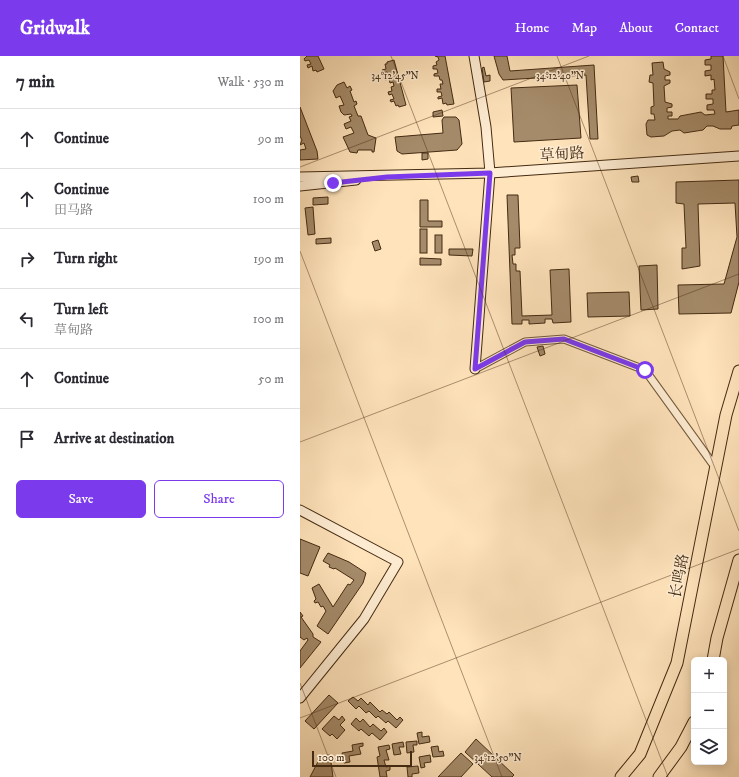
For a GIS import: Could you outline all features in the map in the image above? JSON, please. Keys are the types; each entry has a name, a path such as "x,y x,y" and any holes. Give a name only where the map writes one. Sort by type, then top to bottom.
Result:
{"main road":[{"name":"长鸣路","path":"621,777 640,754 677,662 726,415 739,370"},
{"path":"714,657 717,638 739,560"},
{"path":"659,777 681,747 691,728"}],"street":[{"path":"474,56 486,127 490,173 475,369"},
{"name":"草甸路","path":"387,177 490,173 739,156"},
{"path":"300,177 387,177"},
{"path":"300,186 387,177"},
{"path":"475,369 525,342 564,339 645,370 715,467"},
{"path":"300,510 398,562 364,619 300,698"}],"building":[{"path":"307,56 318,56 324,69 317,72 316,70 313,71 312,66 308,68 307,65 311,64 309,60 305,61 304,59"},
{"path":"435,56 445,56 454,104 443,104 442,98 438,99 438,97 442,96 441,92 437,92 437,89 441,89 440,84 443,84 439,76 434,76 434,74 438,73 437,69 433,69 433,66 437,65 436,62 439,60 438,57"},
{"path":"494,56 507,56 510,71 594,65 598,139 590,139 586,75 503,80 499,74"},
{"path":"711,56 723,56 726,112 739,110 739,125 732,126 731,129 720,129 713,126 707,126 703,130 684,133 680,130 672,131 664,136 651,137 647,135 646,124 648,120 655,120 654,114 651,114 651,107 654,106 653,83 649,82 650,75 653,75 652,63 663,62 664,69 670,72 670,75 665,76 665,80 670,80 670,83 664,86 665,102 672,104 672,107 667,108 667,112 672,112 672,116 668,116 668,119 678,119 680,116 701,112 705,115 715,114 714,110 707,110 707,105 713,104 713,99 706,99 706,94 712,94 712,90 715,90 714,79 711,80 711,75 705,76 705,71 711,70 711,65 705,65 705,60 711,59"},
{"path":"394,60 406,105 399,107 398,105 396,106 394,101 391,102 390,100 394,99 392,94 389,95 388,92 392,91 391,87 394,86 393,82 390,83 389,79 385,80 384,77 388,76 387,72 383,73 382,70 386,69 385,64 387,64 387,62"},
{"path":"484,67 486,76 490,75 490,81 484,82 482,68"},
{"path":"344,82 347,88 350,86 352,90 350,91 354,102 356,101 357,104 354,106 358,116 361,116 368,135 376,138 374,152 372,152 372,150 358,150 357,153 350,152 343,137 354,133 351,127 346,129 344,124 351,121 349,117 352,116 351,114 344,115 341,112 339,106 344,105 340,96 336,98 333,91 337,85"},
{"path":"577,85 581,138 514,142 511,88"},
{"path":"300,107 317,151 318,159 300,160 300,150 306,149 304,143 300,145 302,140 300,136"},
{"path":"442,110 443,116 433,117 433,112"},
{"path":"444,117 456,117 459,120 462,144 457,150 402,154 397,151 395,137 443,133 442,120"},
{"path":"422,153 428,153 428,159 422,160"},
{"path":"638,176 639,182 632,182 631,177"},
{"path":"739,180 739,282 731,313 679,314 678,285 724,284 737,237 735,203 698,204 700,266 682,269 682,248 686,248 684,204 676,203 676,182"},
{"path":"507,195 518,195 520,248 515,248 515,255 512,255 513,264 516,264 516,271 520,271 522,316 552,315 550,270 569,269 571,322 553,323 552,319 545,319 545,323 529,324 529,320 522,320 522,324 512,324"},
{"path":"328,197 328,204 313,205 313,198"},
{"path":"420,200 428,200 428,221 442,221 442,227 420,227"},
{"path":"313,207 315,234 308,235 305,208"},
{"path":"420,229 427,229 427,253 420,253"},
{"path":"435,235 442,235 442,253 435,253"},
{"path":"331,238 331,243 316,244 316,239"},
{"path":"378,240 381,249 375,251 372,242"},
{"path":"449,249 473,249 472,256 449,255"},
{"path":"420,258 441,259 441,265 420,265"},
{"path":"657,265 658,309 641,310 639,266"},
{"path":"629,292 630,316 588,317 587,293"},
{"path":"543,346 545,354 540,356 537,347"},
{"path":"300,539 320,547 308,576 300,573"},
{"path":"328,553 349,562 366,573 363,583 328,634 317,626 326,611 318,602 315,603 314,601 316,599 312,588 319,584 333,607 348,584 350,585 354,580 335,568 329,567 330,565 323,561"},
{"path":"300,612 303,616 301,617 313,634 313,637 321,642 300,668 300,651 308,640 307,638 304,640 300,637"},
{"path":"329,695 338,703 314,729 305,721"},
{"path":"353,697 358,701 361,698 368,705 370,702 380,712 382,710 387,714 389,712 397,720 400,717 403,720 396,728 388,721 386,723 378,716 376,718 369,711 366,713 359,706 356,709 348,701"},
{"path":"334,716 339,720 342,716 345,720 340,725 345,730 337,739 332,734 330,736 322,729"},
{"path":"356,718 360,722 363,719 370,727 373,724 381,731 384,728 387,732 380,740 372,733 369,736 361,729 359,731 351,724"},
{"path":"422,732 422,737 429,736 430,742 419,744 417,733"},
{"path":"476,739 514,775 512,777 492,777 465,752"},
{"path":"417,741 417,745 413,745 414,752 407,753 406,742"},
{"path":"403,742 404,747 399,747 401,754 394,755 392,744"},
{"path":"363,743 363,746 359,747 361,754 349,756 350,762 344,763 342,753 353,751 352,745"},
{"path":"389,745 390,749 386,750 389,760 384,760 386,767 390,766 390,770 386,771 387,777 380,777 377,757 380,756 378,747"},
{"path":"438,746 439,752 443,751 444,756 433,757 431,747"},
{"path":"461,753 473,764 461,777 438,777"},
{"path":"330,755 333,777 310,777 321,756"},
{"path":"430,755 431,762 424,763 425,767 421,768 419,757"},
{"path":"418,766 419,773 412,774 412,777 408,777 407,767"}],"route":[{"path":"333,183 387,177 490,173 475,369 525,342 564,339 645,370"}]}
